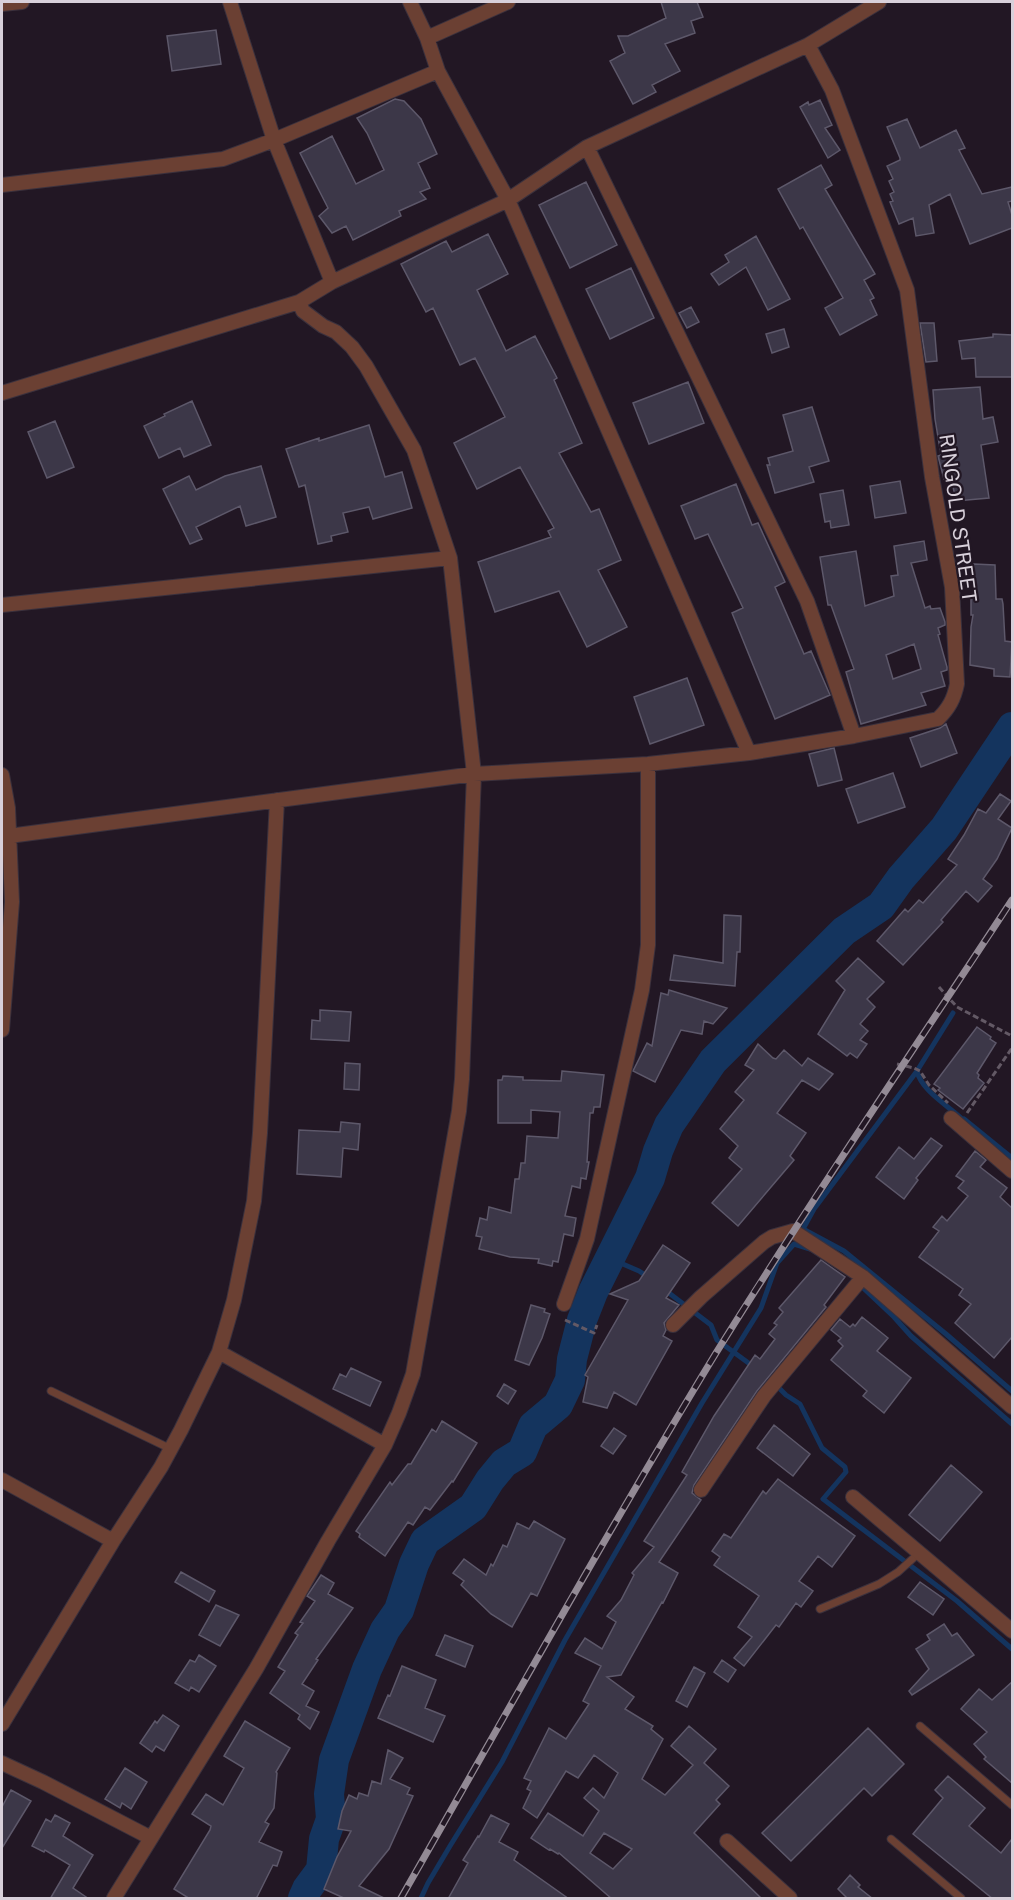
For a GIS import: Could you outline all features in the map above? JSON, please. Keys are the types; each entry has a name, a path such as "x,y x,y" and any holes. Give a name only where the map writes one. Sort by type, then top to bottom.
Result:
{"street":[{"path":"2,4 22,2"},
{"path":"230,2 274,140 332,282"},
{"path":"410,2 427,38 438,71 508,200 749,753"},
{"path":"427,38 508,2"},
{"path":"2,393 299,302 332,282 508,200 587,147 808,45 879,2"},
{"name":"RINGOLD STREET","path":"9,836 474,774 648,764 749,753 854,736 938,719 954,698 957,684 952,587 932,477 907,290 832,90 808,45"},
{"path":"2,185 223,159 438,71"},
{"path":"587,147 807,601 854,736"},
{"path":"114,1899 256,1669 385,1445 413,1374 459,1111 474,774 450,558 414,450 366,366 352,347 336,332 323,326 303,311 299,302"},
{"path":"2,604 450,558"},
{"path":"564,1304 587,1239 642,990 648,945 648,764"},
{"path":"2,775 8,808 12,902 2,1030"},
{"path":"2,1724 171,1449 219,1352 234,1300 254,1201 260,1133 277,800"},
{"path":"955,1113 1012,1171"},
{"path":"673,1325 701,1297 764,1242 772,1237 794,1231 863,1276 1012,1407"},
{"path":"701,1490 764,1396 863,1276"},
{"path":"219,1352 385,1445"},
{"path":"2,1480 113,1541"},
{"path":"853,1497 1012,1631"},
{"path":"2,1763 151,1838"},
{"path":"727,1840 790,1899"}],"lane":[{"path":"51,1391 171,1449"},
{"path":"820,1609 879,1584 898,1572 919,1553"},
{"path":"920,1726 1012,1805"},
{"path":"891,1839 961,1899"}],"path":[{"path":"939,987 957,1007 1012,1036"},
{"path":"897,1064 921,1071 929,1085 955,1113 1012,1048"},
{"path":"564,1304 560,1317 594,1333 597,1325"}],"building":[{"path":"661,2 697,2 703,17 691,21 695,33 665,44 680,71 652,85 656,92 633,104 610,61 625,53 618,36 628,36 666,18"},
{"path":"216,30 221,64 172,71 167,36"},
{"path":"395,99 404,101 421,119 437,154 418,163 430,188 420,192 426,199 399,211 401,216 353,240 346,226 332,233 319,216 328,208 300,153 332,136 356,184 384,170 367,133 357,118"},
{"path":"820,100 832,125 825,128 840,150 828,158 800,107 808,102 809,105"},
{"path":"907,119 920,148 956,130 965,148 959,150 982,194 1012,187 1012,201 1008,202 1012,215 1012,228 970,244 950,194 929,205 934,233 916,236 913,218 899,224 890,202 893,201 890,194 894,192 889,181 893,179 887,166 900,158 887,127"},
{"path":"821,165 832,185 825,189 875,274 864,280 874,298 870,300 877,315 840,335 825,308 843,298 803,227 800,229 778,189"},
{"path":"586,182 617,245 570,268 539,205"},
{"path":"488,234 508,274 477,290 506,351 535,336 557,378 554,380 582,443 559,453 591,512 599,509 621,560 598,570 627,627 587,647 559,591 495,612 478,562 551,537 548,531 554,528 520,467 477,489 454,443 505,417 475,358 460,365 433,308 426,312 401,264 446,241 452,252"},
{"path":"756,236 790,299 768,310 746,267 719,285 711,274 729,262 725,255"},
{"path":"631,268 654,318 610,339 586,289"},
{"path":"691,307 699,322 687,328 679,313"},
{"path":"920,323 934,323 937,361 926,362"},
{"path":"784,329 789,347 772,353 766,334"},
{"path":"993,334 1012,335 1012,377 976,377 975,358 962,359 959,341 993,337"},
{"path":"688,382 704,423 649,444 633,403"},
{"path":"980,387 983,419 993,417 998,442 981,445 989,498 956,501 951,477 944,479 938,456 941,455 933,390"},
{"path":"192,401 211,445 184,457 180,448 159,458 144,426"},
{"path":"812,407 829,461 809,467 814,482 775,493 767,465 770,465 768,458 793,451 783,415"},
{"path":"55,421 74,467 47,478 28,432"},
{"path":"369,425 385,477 402,472 412,508 373,519 369,507 343,513 348,532 331,536 332,541 318,544 305,485 299,487 286,449"},
{"path":"261,466 276,517 246,526 240,506 196,527 202,539 190,544 163,489 189,476 196,490 225,476"},
{"path":"900,481 906,513 875,518 870,486"},
{"path":"736,484 752,525 758,523 785,582 775,587 804,654 811,651 830,695 775,719 732,613 743,608 708,534 695,539 681,506"},
{"path":"843,490 849,525 831,528 830,521 825,522 820,494"},
{"path":"924,541 927,560 911,563 925,608 930,606 931,609 940,608 945,622 945,625 938,628 940,634 938,635 947,667 947,670 941,672 945,686 921,693 926,705 861,724 846,672 854,669 831,605 828,605 820,557 856,551 865,606 894,596 891,576 898,575 894,546","holes":["914,644 921,669 893,679 886,655"]},
{"path":"974,564 995,565 996,599 1002,599 1005,641 1012,642 1010,677 994,676 994,669 970,665"},
{"path":"687,678 704,725 650,744 634,697"},
{"path":"946,724 957,753 921,767 910,738"},
{"path":"834,748 842,780 818,786 809,754"},
{"path":"893,773 905,807 858,823 846,789"},
{"path":"1000,794 1011,801 998,819 1012,828 997,859 983,879 992,886 978,902 966,891 941,920 943,922 903,965 877,941 905,909 908,912 919,900 923,903 957,865 948,859 978,809 986,813"},
{"path":"724,915 741,916 740,952 737,952 735,986 670,980 674,955 723,963"},
{"path":"858,958 884,982 867,999 875,1007 860,1024 868,1031 860,1040 867,1044 857,1058 850,1053 847,1056 818,1034 845,990 836,981"},
{"path":"669,990 727,1008 713,1024 704,1021 702,1034 681,1030 655,1082 633,1071 647,1043 652,1046 661,993 668,995"},
{"path":"320,1010 351,1012 349,1041 311,1039 312,1020 320,1021"},
{"path":"977,1027 996,1043 977,1073 978,1078 984,1083 963,1109 938,1090 940,1088 934,1084"},
{"path":"758,1044 773,1058 776,1059 784,1050 802,1066 808,1058 833,1074 819,1090 802,1080 777,1113 806,1133 790,1156 794,1160 738,1226 712,1203 742,1169 729,1158 738,1146 720,1129 744,1100 735,1092 754,1070 745,1065"},
{"path":"345,1063 360,1064 359,1090 344,1089"},
{"path":"562,1071 604,1075 600,1107 594,1107 593,1113 590,1113 587,1162 589,1162 586,1179 581,1178 580,1188 572,1186 565,1216 576,1218 573,1236 564,1234 558,1262 553,1261 552,1266 538,1263 539,1259 510,1257 479,1249 482,1237 476,1236 480,1218 487,1220 489,1207 511,1213 515,1179 519,1179 521,1163 525,1163 527,1136 558,1138 560,1112 531,1110 531,1123 498,1123 498,1080 502,1080 503,1076 523,1077 523,1080 561,1081"},
{"path":"341,1122 360,1124 358,1150 343,1148 341,1177 297,1174 299,1130 340,1132"},
{"path":"931,1138 942,1146 916,1178 918,1180 904,1199 876,1177 899,1147 914,1159"},
{"path":"975,1151 986,1160 980,1167 1007,1188 1000,1197 1012,1208 1012,1337 994,1358 955,1323 971,1304 959,1295 963,1289 919,1257 939,1231 933,1227 942,1216 947,1221 968,1196 958,1188 964,1181 956,1176"},
{"path":"663,1245 690,1263 666,1298 679,1305 664,1323 666,1330 663,1336 672,1341 636,1405 614,1392 607,1408 583,1402 588,1377 585,1375 628,1300 610,1294 639,1281"},
{"path":"821,1260 845,1277 824,1305 826,1307 757,1391 694,1485 692,1493 701,1500 659,1562 678,1573 621,1675 607,1677 634,1697 625,1709 653,1726 651,1729 663,1739 642,1779 665,1795 693,1765 671,1746 689,1726 716,1749 704,1763 729,1786 716,1800 720,1804 694,1833 762,1899 612,1899 559,1853 549,1850 531,1838 548,1813 583,1836 599,1811 584,1798 593,1788 604,1798 618,1773 594,1755 578,1778 566,1771 537,1818 523,1808 531,1791 527,1789 531,1781 524,1778 549,1728 566,1739 589,1704 583,1701 601,1666 575,1653 585,1638 602,1649 616,1622 607,1616 621,1600 634,1575 632,1573 654,1547 644,1541 687,1475 682,1472 714,1416 755,1355 760,1359 775,1339 769,1334 777,1325 774,1323 783,1312 779,1308","holes":["604,1833 632,1849 613,1869 590,1853"]},
{"path":"531,1305 545,1309 544,1312 550,1314 529,1365 515,1360"},
{"path":"862,1317 888,1338 877,1351 911,1378 884,1413 863,1396 867,1391 831,1360 843,1346 838,1341 841,1338 831,1330 840,1319 850,1327 853,1324 855,1326"},
{"path":"351,1368 381,1382 370,1406 333,1389 340,1374 346,1377"},
{"path":"504,1384 516,1391 508,1404 497,1396"},
{"path":"442,1421 477,1443 453,1482 430,1510 425,1507 413,1525 408,1522 385,1556 359,1537 360,1534 356,1531 390,1482 392,1485 408,1464 411,1464 432,1429 436,1432"},
{"path":"774,1425 810,1454 793,1476 757,1448"},
{"path":"614,1428 626,1436 613,1454 601,1446"},
{"path":"951,1465 982,1492 940,1541 909,1515"},
{"path":"778,1479 855,1536 832,1567 818,1556 799,1581 813,1591 801,1607 796,1603 779,1627 776,1625 744,1666 734,1658 752,1637 738,1627 759,1596 714,1565 720,1557 712,1551 724,1534 731,1538 763,1491 766,1494"},
{"path":"534,1521 565,1539 537,1596 531,1593 512,1627 491,1614 461,1585 464,1581 453,1573 464,1559 486,1575 503,1545 507,1547 517,1523 529,1529"},
{"path":"181,1572 215,1591 209,1602 175,1582"},
{"path":"321,1575 334,1583 328,1594 353,1608 316,1659 318,1660 302,1684 314,1691 306,1706 319,1712 310,1729 298,1719 300,1715 270,1693 285,1671 278,1667 298,1635 295,1633 303,1623 300,1622 315,1601 307,1596"},
{"path":"920,1582 944,1599 933,1615 908,1597"},
{"path":"216,1605 239,1615 220,1646 199,1635"},
{"path":"944,1624 952,1636 957,1633 974,1655 912,1695 909,1691 929,1669 916,1649 930,1640 927,1635"},
{"path":"445,1635 473,1646 465,1667 436,1655"},
{"path":"199,1655 216,1666 199,1692 191,1687 189,1691 175,1683 190,1660 195,1662"},
{"path":"722,1660 736,1670 728,1682 714,1672"},
{"path":"402,1666 436,1680 425,1708 445,1716 433,1742 378,1718"},
{"path":"694,1667 705,1673 687,1707 676,1701"},
{"path":"1012,1682 1012,1783 984,1759 986,1757 974,1744 987,1732 961,1709 979,1689 992,1700"},
{"path":"163,1715 179,1726 164,1751 156,1746 152,1752 140,1743 155,1721 157,1723"},
{"path":"245,1721 290,1748 276,1772 274,1808 265,1822 269,1824 259,1842 282,1852 277,1866 273,1865 256,1899 190,1899 174,1889 211,1826 192,1814 206,1794 223,1805 244,1768 224,1756"},
{"path":"868,1728 904,1764 872,1796 864,1788 791,1861 762,1833"},
{"path":"388,1750 403,1758 390,1779 410,1788 407,1794 413,1796 389,1849 359,1886 386,1899 346,1899 324,1889 351,1831 338,1829 342,1811 349,1795 357,1799 359,1793 368,1796 372,1781 381,1784"},
{"path":"125,1768 147,1782 131,1809 122,1803 120,1808 105,1799"},
{"path":"948,1776 985,1808 969,1826 1001,1853 1012,1839 1012,1899 993,1899 913,1834 943,1798 935,1790"},
{"path":"11,1790 31,1801 2,1848 2,1807"},
{"path":"55,1815 70,1823 63,1836 93,1855 73,1888 89,1899 50,1899 70,1865 45,1850 44,1852 32,1846 46,1819 51,1822"},
{"path":"491,1815 509,1824 499,1842 518,1852 514,1860 569,1899 448,1899 468,1863 463,1860"},
{"path":"850,1875 860,1885 858,1887 873,1899 848,1899 838,1889"}],"waterway":[{"path":"303,1898 321,1870 324,1839 331,1819 329,1794 334,1760 367,1669 385,1630 399,1610 414,1564 425,1541 473,1507 504,1463 522,1452 533,1426 558,1405 570,1380 572,1359 582,1320 593,1292 650,1178 669,1125 713,1061 844,931 881,906 901,878 944,829 1012,727"},
{"path":"953,1013 917,1071 814,1209 803,1229 844,1251 1012,1391"},
{"path":"917,1071 919,1078 929,1091 961,1118"},
{"path":"964,1119 1012,1158"},
{"path":"421,1898 502,1762 565,1640 702,1403 761,1308 777,1263 794,1244 810,1249"},
{"path":"609,1258 648,1277"},
{"path":"859,1284 911,1336 1012,1424"},
{"path":"665,1290 711,1325 717,1340 754,1367"},
{"path":"775,1384 800,1404 822,1448 845,1467 846,1472 823,1499 957,1601 1012,1649"}],"railway":[{"path":"401,1898 596,1556 716,1353 825,1182 1012,900"}]}
